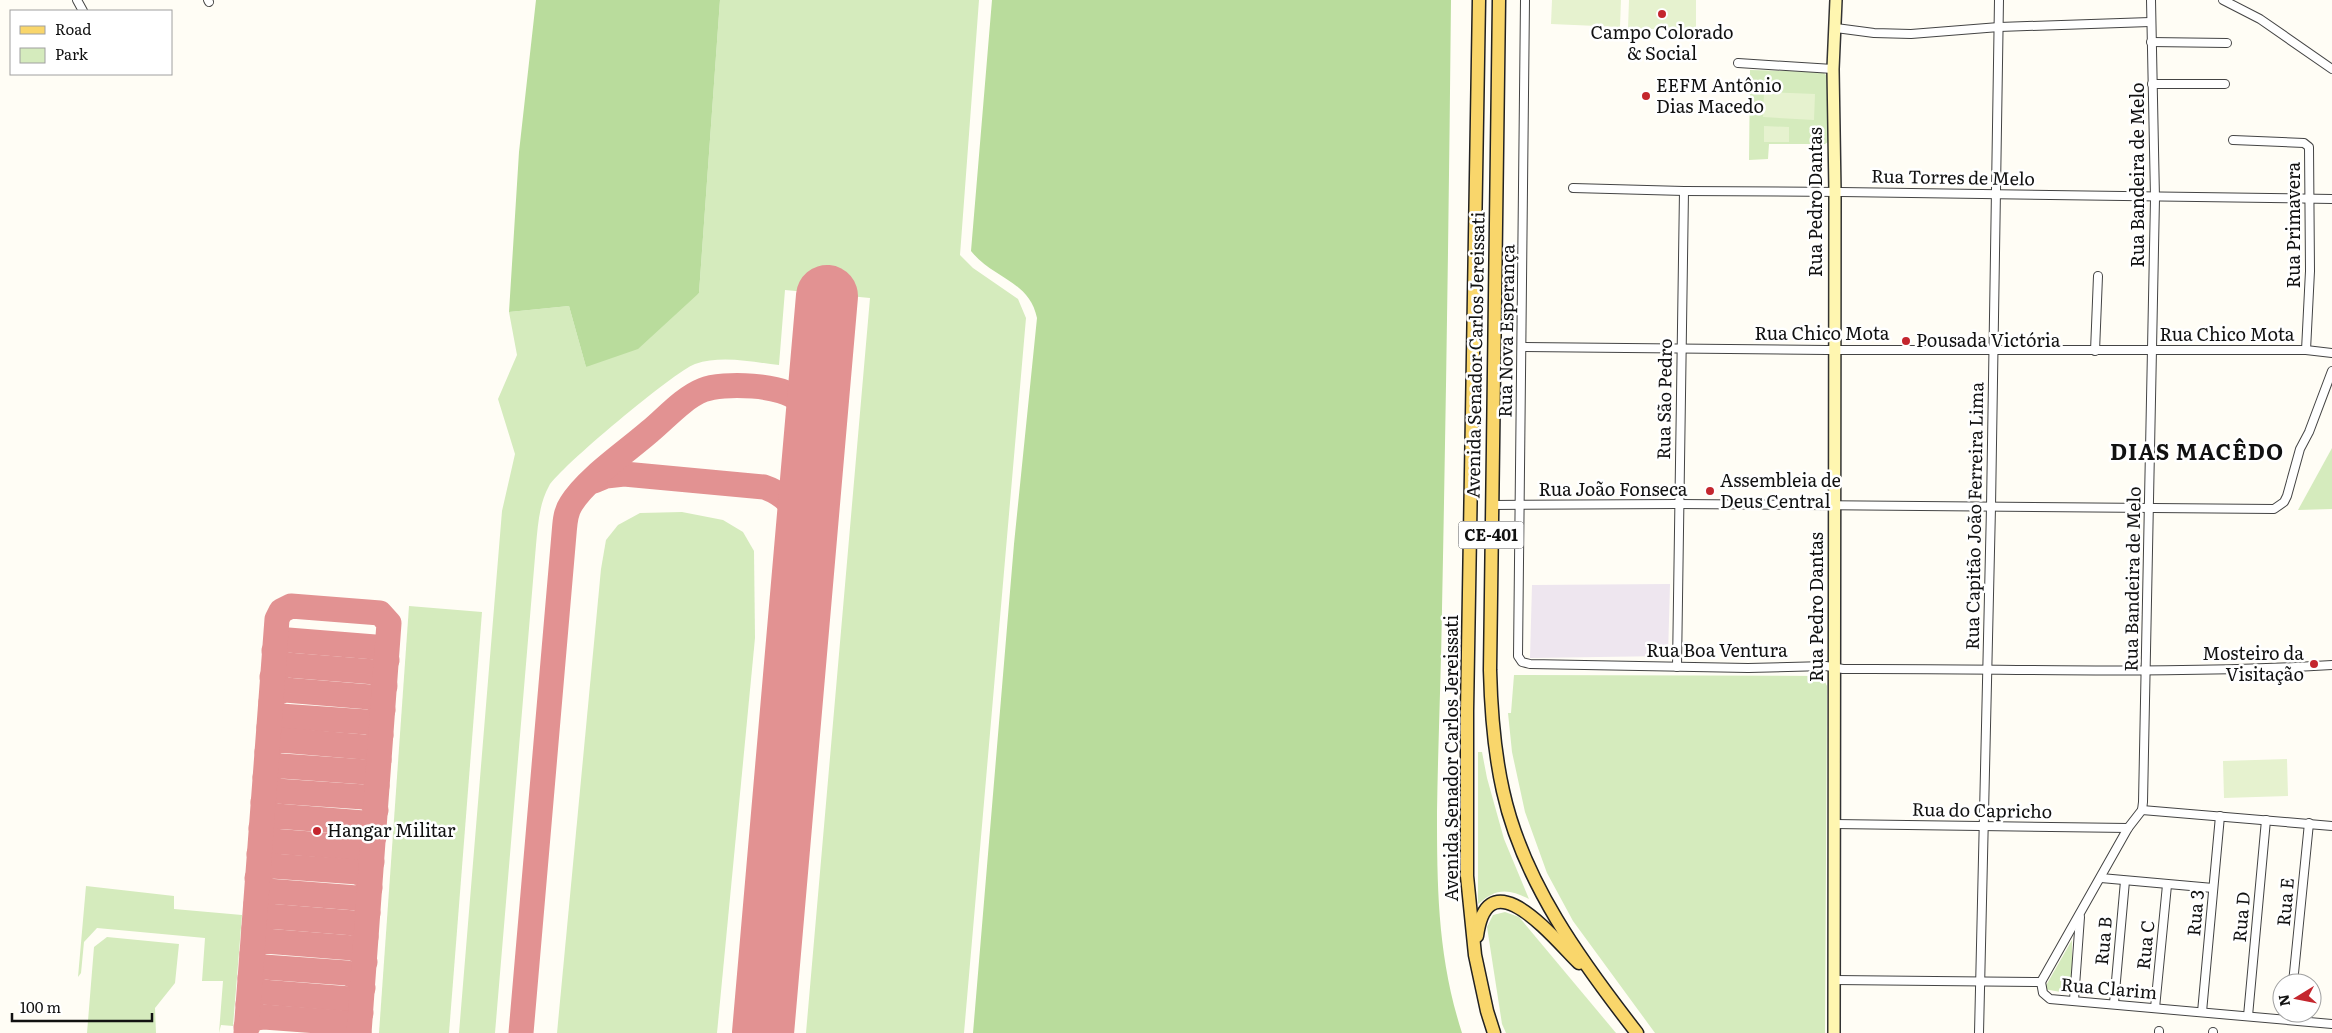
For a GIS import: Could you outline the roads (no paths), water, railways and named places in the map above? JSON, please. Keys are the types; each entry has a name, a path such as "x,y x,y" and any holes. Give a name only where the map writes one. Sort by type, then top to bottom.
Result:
{"main road":[{"name":"Avenida Senador Carlos Jereissati","path":"1479,0 1466,711 1467,876 1475,955 1484,1002 1494,1033"},
{"name":"Avenida Senador Carlos Jereissati","path":"1499,0 1490,702 1493,740 1503,792 1511,820 1529,867 1553,912 1594,977 1637,1033"},
{"name":"Rua Pedro Dantas","path":"1834,1033 1835,192 1832,70 1836,28 1836,0"},
{"path":"1475,955 1479,921 1484,912 1490,906 1509,902 1526,911 1594,977"}],"street":[{"name":"Rua Nova Esperança","path":"1522,662 1518,656 1526,0"},
{"name":"Rua Capitão João Ferreira Lima","path":"1979,1033 1982,825 1991,507 1999,0"},
{"name":"Rua Bandeira de Melo","path":"2142,810 2150,508 2155,198 2151,0"},
{"path":"2223,0 2260,19 2332,69"},
{"path":"1836,28 1874,33 1912,34 1999,27 2150,22"},
{"path":"2151,42 2227,42"},
{"path":"1738,63 1832,70"},
{"path":"2152,84 2225,84"},
{"name":"Rua Primavera","path":"2233,140 2307,145 2309,147 2311,198 2310,271 2306,350"},
{"name":"Rua Torres de Melo","path":"1573,188 1684,192 1835,192 2155,198 2311,198 2332,200"},
{"name":"Rua São Pedro","path":"1677,667 1684,192"},
{"path":"2095,351 2098,276"},
{"name":"Rua Chico Mota","path":"1522,347 2095,351 2306,350 2332,353"},
{"name":"Rua João Fonseca","path":"1492,505 1678,504 2274,509 2284,502 2288,496 2300,449 2309,432 2332,371"},
{"name":"Rua Boa Ventura","path":"1522,662 1530,664 1677,667 1826,666 1835,668 1986,671 2332,666"},
{"path":"2042,982 2128,828 2142,810 2332,826"},
{"name":"Rua 3","path":"2202,1012 2220,816"},
{"name":"Rua D","path":"2248,1016 2266,820"},
{"name":"Rua E","path":"2294,973 2309,823"},
{"name":"Rua do Capricho","path":"1835,824 2128,828"},
{"path":"2101,878 2213,888"},
{"name":"Rua B","path":"2114,1004 2125,881"},
{"name":"Rua C","path":"2155,1008 2167,885"},
{"path":"2074,1000 2080,916"},
{"name":"Rua Clarim","path":"1835,980 2042,982 2041,988 2046,996 2155,1008 2248,1016 2272,1016"}],"place":[{"name":"Campo Colorado & Social","path":"1662,14"},
{"name":"EEFM Antônio Dias Macedo","path":"1646,96"},
{"name":"Pousada Victória","path":"1906,341"},
{"name":"Assembleia de Deus Central","path":"1710,491"},
{"name":"Mosteiro da Visitação","path":"2314,664"},
{"name":"Hangar Militar","path":"317,831"}],"district":[{"name":"DIAS MACÊDO","path":"2197,452"}]}
